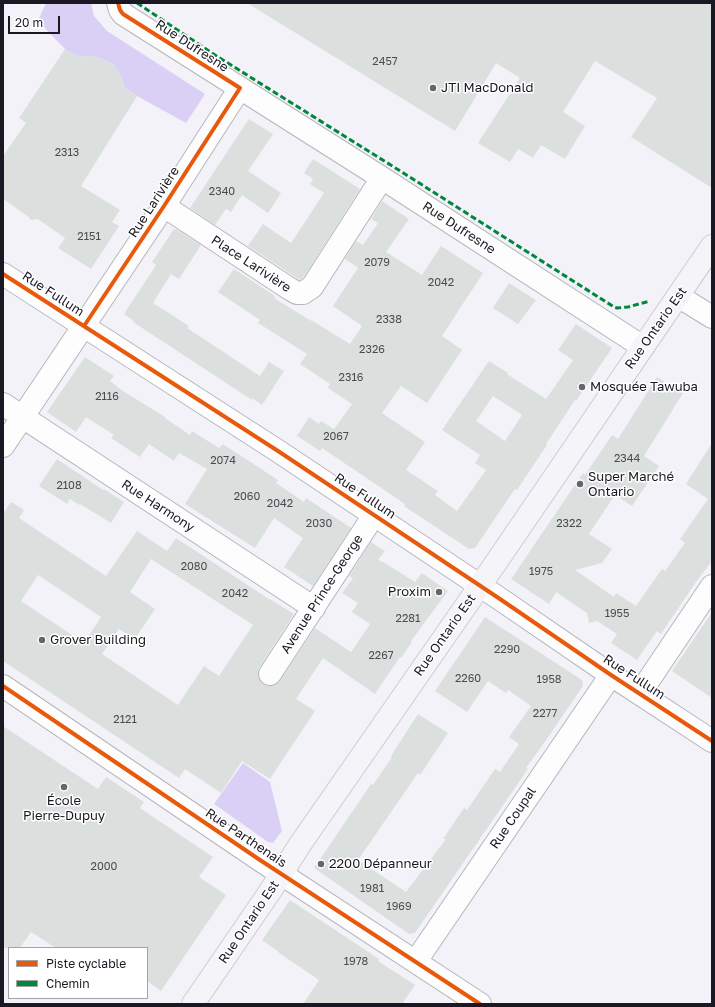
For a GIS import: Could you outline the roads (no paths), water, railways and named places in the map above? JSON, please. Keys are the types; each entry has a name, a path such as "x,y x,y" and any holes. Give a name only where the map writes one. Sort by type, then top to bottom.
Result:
{"main road":[{"name":"Rue Ontario Est","path":"193,1004 282,874 301,843 712,246"}],"street":[{"name":"Rue Dufresne","path":"118,3 123,14 382,178 643,347"},
{"name":"Rue Larivière","path":"3,446 164,206 240,88"},
{"name":"Place Larivière","path":"164,206 290,290 303,294 312,288 382,178"},
{"name":"Rue Fullum","path":"3,274 272,447 611,675 712,741"},
{"path":"678,296 712,317"},
{"name":"Rue Harmony","path":"3,404 314,608"},
{"name":"Avenue Prince-George","path":"270,674 374,515"},
{"path":"640,694 712,586"},
{"name":"Rue Coupal","path":"416,961 611,675"},
{"name":"Rue Parthenais","path":"3,686 282,874 480,1004"}],"place":[{"name":"JTI MacDonald","path":"433,88"},
{"name":"Mosquée Tawuba","path":"582,387"},
{"name":"Super Marché Ontario","path":"580,484"},
{"name":"Proxim","path":"439,592"},
{"name":"Grover Building","path":"42,640"},
{"name":"École Pierre-Dupuy","path":"64,787"},
{"name":"2200 Dépanneur","path":"321,864"}]}
